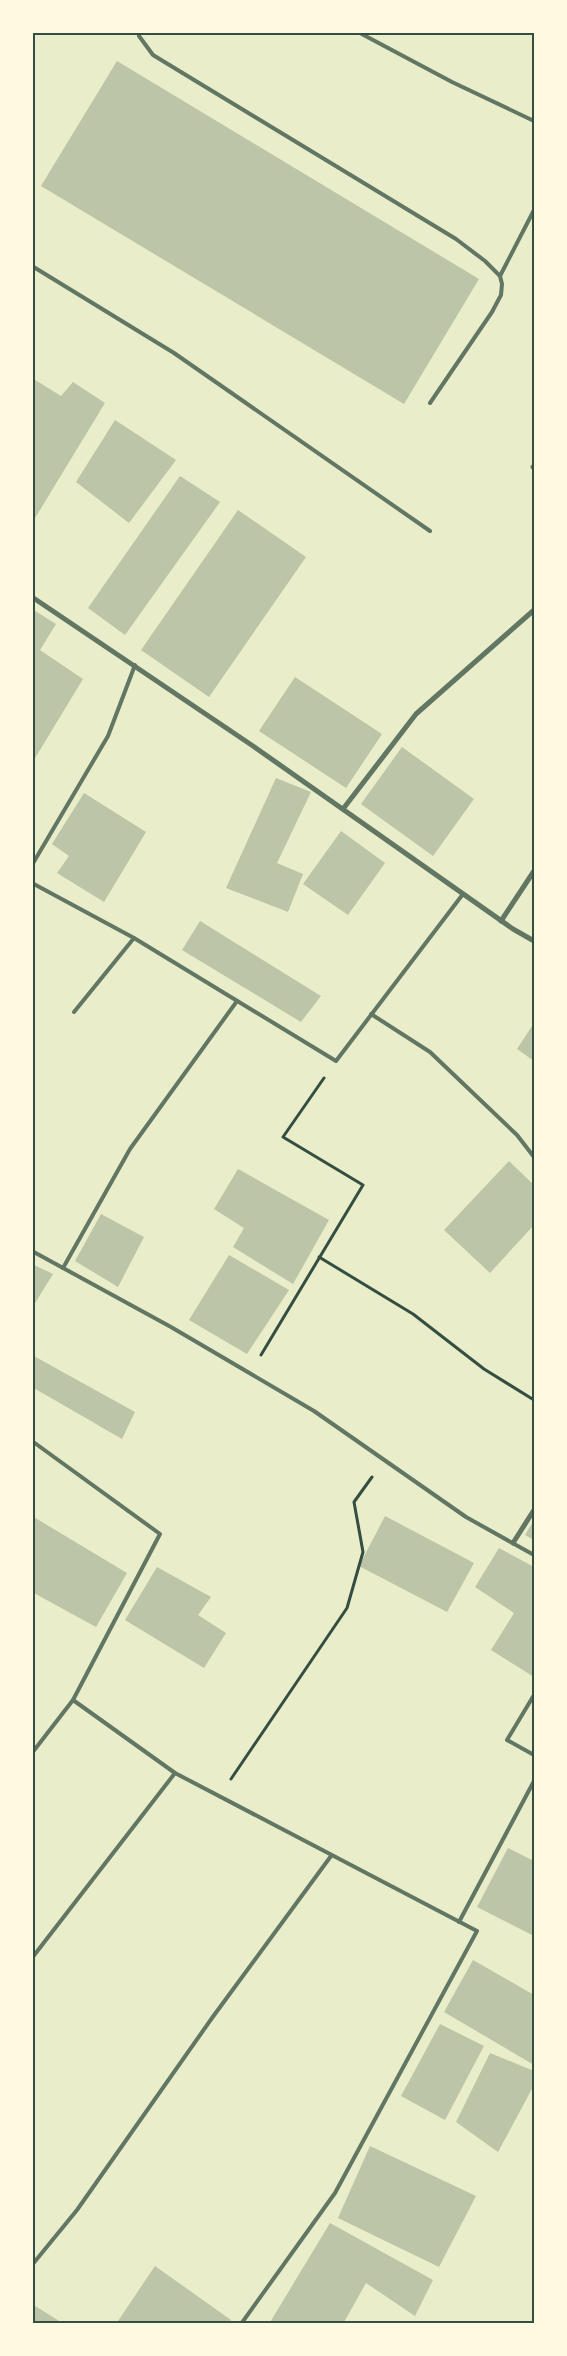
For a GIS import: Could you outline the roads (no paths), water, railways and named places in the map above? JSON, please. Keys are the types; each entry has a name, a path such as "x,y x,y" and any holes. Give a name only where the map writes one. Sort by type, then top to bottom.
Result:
{"street":[{"path":"32,597 135,665 501,921 534,941"},
{"path":"342,809 416,714 534,610"},
{"path":"501,921 534,872"},
{"path":"513,1543 534,1510"}],"lane":[{"path":"139,32 139,36 153,54 456,239 486,261 500,276 502,284 501,296 430,403"},
{"path":"358,32 452,82 534,121"},
{"path":"500,276 534,210"},
{"path":"32,266 174,354 430,530"},
{"path":"32,865 108,736 135,665"},
{"path":"32,883 134,938 336,1061 463,894"},
{"path":"74,1012 134,938"},
{"path":"63,1268 130,1149 237,1001"},
{"path":"372,1014 430,1052 517,1135 534,1157"},
{"path":"32,1251 314,1411 466,1517 534,1555"},
{"path":"32,1441 160,1534 73,1700 32,1753"},
{"path":"534,1695 507,1740 534,1755"},
{"path":"73,1700 175,1773 477,1931 335,2193 241,2324"},
{"path":"32,1958 175,1773"},
{"path":"459,1922 534,1780"},
{"path":"32,2265 77,2210 212,2018 331,1856"}]}
